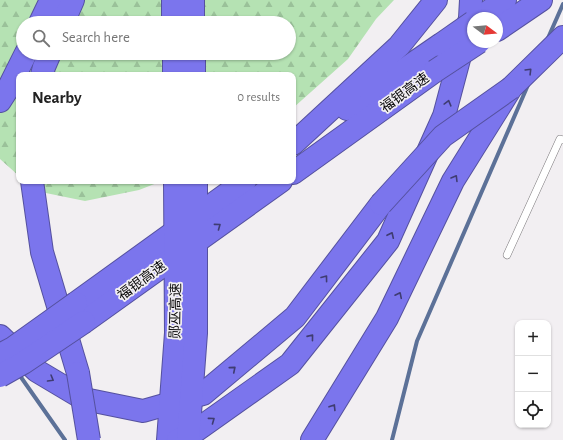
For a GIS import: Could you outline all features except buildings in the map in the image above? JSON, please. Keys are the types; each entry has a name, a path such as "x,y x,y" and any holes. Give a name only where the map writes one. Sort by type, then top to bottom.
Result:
{"highway":[{"path":"43,16 51,0"},
{"path":"66,16 74,0"},
{"path":"173,0 173,16"},
{"path":"193,0 193,16"},
{"path":"296,142 400,46 436,0"},
{"path":"178,440 194,432 290,364 388,241 444,116 470,18 471,0"},
{"path":"488,12 505,0"},
{"path":"503,26 541,0"},
{"name":"福银高速","path":"296,143 467,26"},
{"path":"0,336 37,371 84,399 143,411 203,394 295,317 381,204 443,136 511,88 563,43"},
{"name":"福银高速","path":"296,171 469,48"},
{"path":"16,72 22,60"},
{"path":"43,72 47,60"},
{"path":"174,60 174,72"},
{"path":"194,60 194,72"},
{"path":"0,111 5,94 16,73"},
{"path":"312,440 387,318 453,182 511,88"},
{"path":"32,184 42,252 78,373 89,440"},
{"name":"郧巫高速","path":"168,440 176,333 175,184"},
{"name":"郧巫高速","path":"188,440 196,333 196,184"},
{"name":"福银高速","path":"0,376 23,363 80,313 241,184"},
{"name":"福银高速","path":"0,355 80,313 276,184"}],"lane":[{"path":"507,255 560,139 563,140"}],"green space":[{"path":"0,0 394,0 376,19 348,59 296,105 296,72 16,72 16,173 0,159"},
{"path":"28,184 154,184 139,190 85,201 36,191"}],"waterway":[{"path":"548,38 563,4"},
{"path":"392,440 417,341 528,85"},
{"path":"18,373 65,440"}]}
